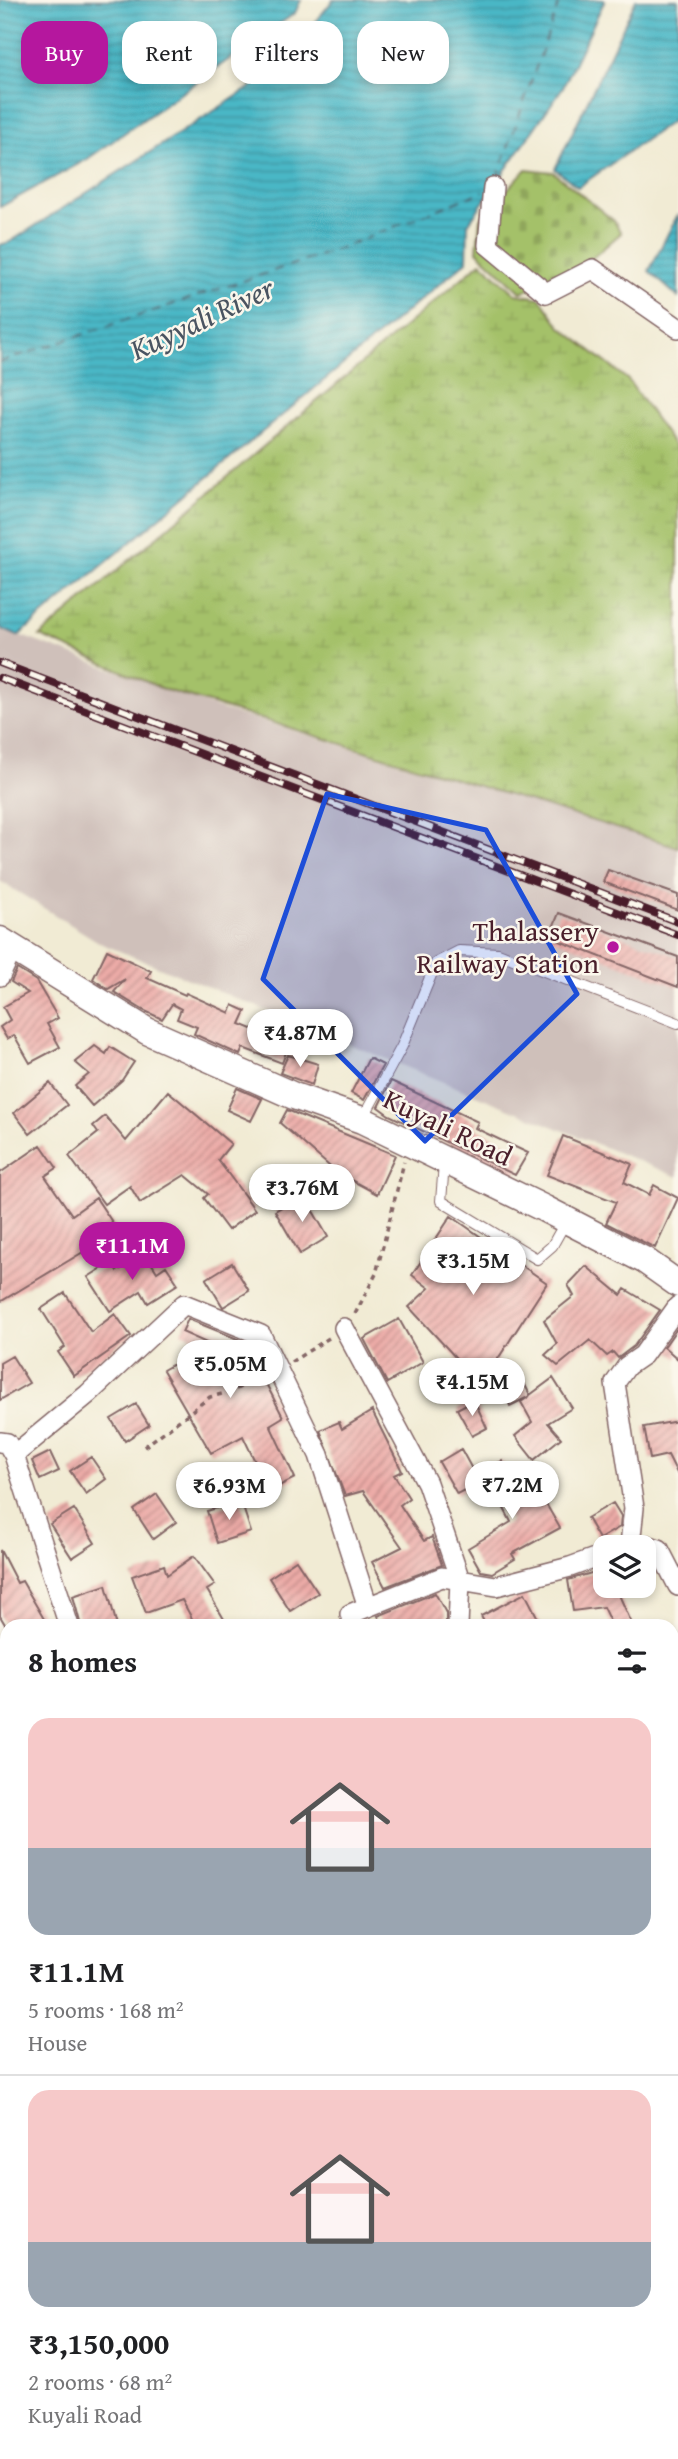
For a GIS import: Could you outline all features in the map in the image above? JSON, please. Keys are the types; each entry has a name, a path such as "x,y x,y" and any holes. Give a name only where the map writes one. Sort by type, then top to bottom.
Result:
{"main road":[{"name":"Kuyali Road","path":"7,943 147,1031 294,1096 362,1120 644,1260 678,1284"}],"street":[{"path":"493,187 488,245 546,293 593,269 678,328"},
{"path":"0,976 7,943"},
{"path":"67,1619 7,1449 88,1394 184,1304 261,1335 319,1455 368,1607"},
{"path":"630,1535 634,1508 615,1383 627,1366 643,1355 678,1306"},
{"path":"344,1328 427,1483 460,1580 458,1619"},
{"path":"656,1548 659,1549 678,1586"},
{"path":"352,1619 350,1614 442,1577 496,1586 593,1559"}],"lane":[{"path":"362,1120 402,1046 436,963 459,951 498,953 678,1023"},
{"path":"444,1160 441,1201 537,1259 552,1245 566,1221"}],"path":[{"path":"144,1447 210,1397 230,1392 277,1369 344,1328 363,1303 376,1274 409,1143"}],"highlighted area":[{"path":"327,794 486,830 577,994 425,1141 263,979"}],"shaded area":[{"path":"0,628 214,707 678,847 678,1177 102,944 0,881"}],"green space":[{"path":"526,169 553,172 614,221 621,233 575,273 521,292 477,251 480,219"},
{"path":"481,262 516,294 540,298 561,327 628,380 678,451 678,847 163,689 40,636"}],"water":[{"path":"0,0 301,0 295,13 284,21 231,21 231,58 217,68 217,21 122,21 122,84 194,84 86,160 0,207"},
{"name":"Kuyyali River","path":"333,0 605,0 563,87 468,224 467,261 18,636 0,628 0,245 10,242 256,84 343,84 343,21 316,21"},
{"path":"636,0 678,0 678,117 578,187 555,169"},
{"path":"678,214 678,297 649,271"}],"building":[{"name":"Thalassery Railway Station","path":"608,870 678,895 678,910 603,882"},
{"name":"Thalassery Railway Station","path":"559,913 678,957 678,987 549,937"},
{"path":"107,950 151,971 147,978 185,995 186,993 230,1013 233,1005 246,1011 240,1024 289,1044 282,1063 243,1048 240,1055 194,1034 197,1027 177,1019 181,1009 172,1004 162,1019 143,1010 114,992 125,979 108,989 93,979"},
{"path":"17,969 36,981 58,1018 47,1024 60,1047 30,1063 14,1035 7,1039 0,1027 10,1020 3,1007 28,993 11,982"},
{"path":"95,1046 106,1054 110,1047 134,1062 122,1080 92,1106 75,1086 89,1074 75,1062"},
{"path":"288,1055 318,1064 312,1085 280,1073"},
{"path":"369,1058 383,1065 364,1100 351,1093"},
{"path":"391,1081 478,1122 475,1128 528,1153 515,1175 389,1115 378,1107"},
{"path":"50,1083 67,1105 30,1134 14,1113"},
{"path":"237,1088 262,1099 251,1121 227,1110"},
{"path":"168,1091 231,1144 218,1160 255,1210 228,1230 204,1198 208,1194 185,1175 140,1203 130,1186 104,1204 69,1156 98,1133 93,1126 105,1116 126,1141"},
{"path":"287,1110 395,1155 377,1194 336,1172 280,1123"},
{"path":"563,1136 632,1164 624,1182 649,1195 654,1185 678,1198 655,1248 606,1223 616,1202 547,1175"},
{"path":"41,1145 57,1168 45,1176 72,1215 96,1198 118,1231 0,1302 0,1173"},
{"path":"303,1194 328,1237 300,1254 275,1211"},
{"path":"451,1216 547,1283 481,1385 409,1307 429,1288 412,1275"},
{"path":"145,1253 157,1272 166,1266 178,1284 148,1303 141,1291 110,1311 88,1277 112,1262 117,1271"},
{"path":"232,1263 249,1291 223,1307 206,1279"},
{"path":"586,1266 621,1295 625,1289 660,1310 634,1346 618,1358 613,1352 607,1356 590,1340 558,1366 545,1355 557,1344 544,1320 574,1296 568,1285"},
{"path":"65,1293 91,1332 115,1314 131,1336 74,1376 58,1352 65,1347 41,1309"},
{"path":"188,1319 245,1342 283,1417 270,1425 295,1478 269,1491 243,1436 211,1453 163,1370 209,1344 182,1332"},
{"path":"399,1319 423,1362 387,1383 364,1339"},
{"path":"678,1327 678,1359 664,1347"},
{"path":"12,1356 29,1383 0,1400 0,1363"},
{"path":"516,1367 530,1395 553,1378 572,1408 548,1423 561,1438 534,1460 515,1436 532,1422 521,1402 530,1396 510,1406 496,1377"},
{"path":"474,1400 487,1428 472,1436 457,1409"},
{"path":"136,1404 149,1425 125,1441 111,1419"},
{"path":"372,1411 402,1471 394,1475 409,1498 400,1505 424,1541 432,1537 442,1565 385,1587 372,1562 402,1547 363,1491 345,1496 320,1430 339,1422 342,1429"},
{"path":"678,1421 678,1475 668,1455 650,1459 644,1427"},
{"path":"461,1449 479,1482 457,1494 439,1462"},
{"path":"50,1452 59,1471 40,1480 32,1461"},
{"path":"91,1457 106,1479 86,1494 70,1471"},
{"path":"502,1461 518,1494 535,1485 560,1528 512,1554 515,1559 492,1573 481,1571 468,1548 511,1522 495,1491 490,1493 479,1472"},
{"path":"157,1494 176,1522 153,1539 134,1510"},
{"path":"241,1501 251,1532 217,1543 207,1511"},
{"path":"613,1503 621,1516 620,1527 606,1535 597,1535 587,1518"},
{"path":"74,1509 95,1543 72,1558 50,1524"},
{"path":"0,1550 17,1583 22,1581 44,1619 2,1619"},
{"path":"194,1556 215,1585 207,1590 224,1619 192,1619 182,1600 146,1613 132,1576 164,1565 167,1575"},
{"path":"296,1560 318,1593 290,1611 269,1578"},
{"path":"593,1572 593,1598 620,1598 630,1619 609,1619 603,1607 573,1611 568,1580"},
{"path":"106,1585 115,1619 79,1619 73,1596"},
{"path":"435,1593 446,1613 446,1619 380,1619 378,1616"},
{"path":"525,1593 538,1619 482,1619 481,1616"}],"ferry route":[{"path":"497,178 560,0"},
{"path":"0,362 336,250 484,191"}],"railway":[{"path":"0,663 678,922"},
{"path":"0,678 678,935"}],"place":[{"name":"Thalassery Railway Station","path":"613,947"}]}
